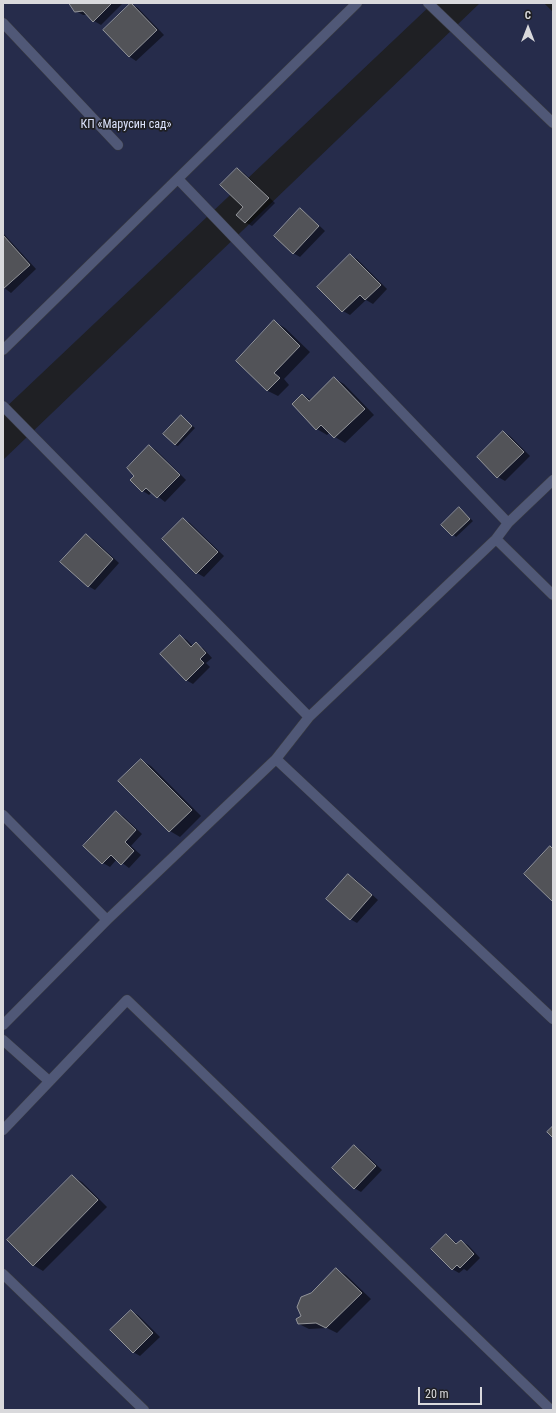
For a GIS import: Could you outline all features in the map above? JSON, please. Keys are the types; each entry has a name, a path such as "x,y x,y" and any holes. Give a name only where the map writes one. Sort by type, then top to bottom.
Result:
{"lane":[{"path":"3,350 357,3"},
{"path":"428,3 553,123"},
{"path":"3,23 118,145"},
{"path":"178,179 508,524"},
{"path":"3,406 309,718"},
{"path":"3,1025 107,920 276,759 309,718 496,539 508,524 553,480"},
{"path":"496,539 553,595"},
{"path":"276,759 553,1019"},
{"path":"3,815 107,920"},
{"path":"3,1130 48,1081 127,1000 552,1410"},
{"path":"3,1040 48,1081"},
{"path":"3,1274 144,1410"}],"green space":[{"name":"КП «Марусин сад»","path":"3,3 433,3 3,410"},
{"path":"480,3 544,3 553,12 553,1410 3,1410 3,460"}],"building":[{"path":"69,3 112,3 93,22 83,11 75,12"},
{"path":"131,3 157,30 129,57 103,30"},
{"path":"237,168 269,198 245,223 236,215 243,207 220,185"},
{"path":"300,208 319,226 293,254 274,236"},
{"path":"3,235 30,265 3,289"},
{"path":"350,254 381,285 365,300 360,295 342,312 317,287"},
{"path":"274,320 300,346 274,373 280,378 267,391 236,361"},
{"path":"334,377 365,409 334,438 321,425 316,430 292,404 302,394 309,401"},
{"path":"181,415 192,426 175,445 163,434"},
{"path":"503,431 524,452 497,478 477,457"},
{"path":"149,445 180,475 157,498 146,488 142,492 130,480 134,476 127,468"},
{"path":"459,507 470,519 452,536 441,525"},
{"path":"183,518 218,552 196,574 162,539"},
{"path":"86,534 113,559 88,587 60,562"},
{"path":"180,635 191,647 196,642 206,653 200,659 204,663 186,681 160,654"},
{"path":"141,759 192,810 169,832 118,781"},
{"path":"116,811 136,830 125,842 134,851 121,865 111,855 102,864 83,846"},
{"path":"550,846 553,849 553,902 524,874"},
{"path":"348,874 372,895 350,920 326,899"},
{"path":"553,1126 553,1138 547,1132"},
{"path":"354,1145 376,1166 354,1189 332,1168"},
{"path":"72,1175 98,1200 33,1266 7,1240"},
{"path":"446,1234 456,1244 461,1240 474,1254 460,1268 457,1265 452,1270 431,1249"},
{"path":"336,1268 362,1293 326,1328 316,1323 298,1324 296,1319 301,1316 297,1307 301,1297 311,1293"},
{"path":"131,1310 153,1333 133,1353 110,1330"}]}
